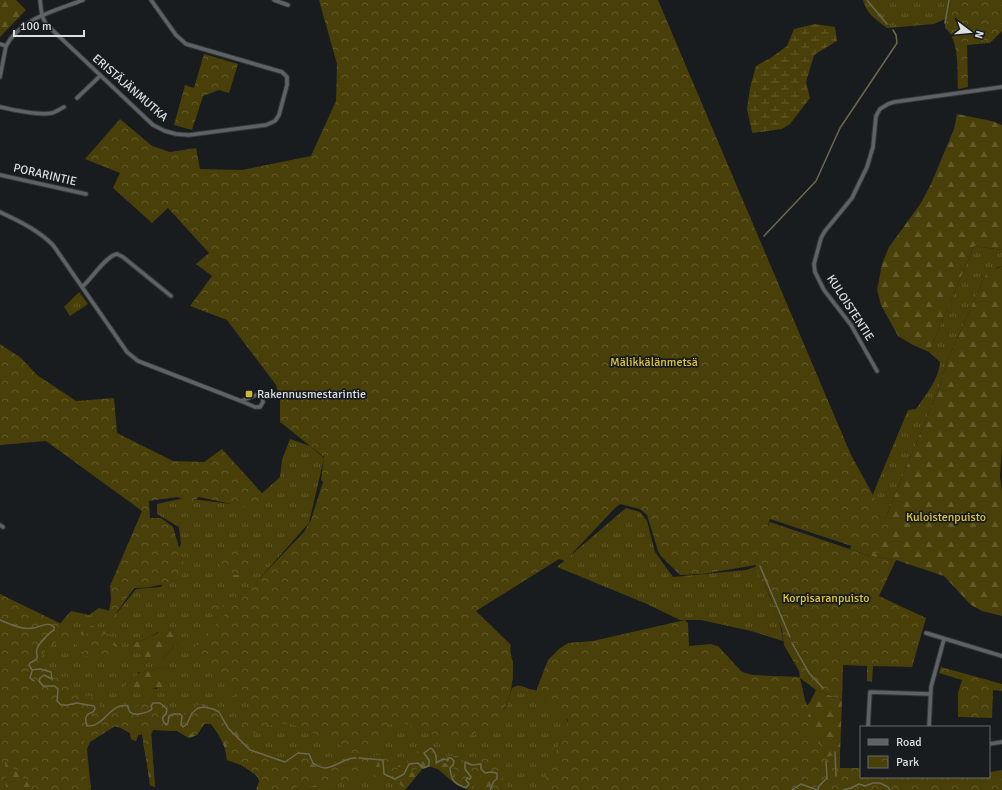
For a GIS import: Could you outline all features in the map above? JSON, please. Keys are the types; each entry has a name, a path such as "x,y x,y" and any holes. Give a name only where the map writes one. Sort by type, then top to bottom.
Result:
{"street":[{"path":"40,0 42,16"},
{"path":"0,77 6,46 18,30 42,16 83,0"},
{"name":"ERISTÄJÄNMUTKA","path":"42,16 46,24 100,76 153,125 165,131 189,135 266,126 275,121 279,115 287,85 287,77 282,72 186,44 176,35 151,0"},
{"path":"274,0 288,5"},
{"path":"0,44 6,46"},
{"path":"77,98 100,76"},
{"name":"KULOISTENTIE","path":"877,371 851,325 824,290 815,272 815,257 821,238 830,224 852,198 868,167 873,147 876,116 880,109 894,102 1002,87"},
{"path":"0,107 20,111 44,113 52,113 64,107"},
{"name":"PORARINTIE","path":"0,175 86,194"},
{"path":"0,212 28,226 50,241 132,358 241,402 257,407 263,402 262,398 258,395 241,402"},
{"path":"82,286 93,277 108,258 117,254 123,257 171,296"},
{"path":"926,633 1002,656"},
{"path":"929,726 931,687 944,639"},
{"path":"868,726 870,692 930,694"},
{"path":"990,744 1002,742"}],"green space":[{"path":"0,0 16,0 26,10 0,37"},
{"name":"Mälikkälänmetsä","path":"319,0 658,0 851,455 889,524 876,554 770,519 767,529 770,522 870,556 896,560 879,596 926,618 912,667 873,666 872,682 867,681 867,666 843,665 842,700 816,690 800,678 805,700 810,711 807,719 813,737 824,749 825,757 840,755 840,768 860,768 860,778 990,778 990,772 1002,770 1002,790 541,790 568,720 536,691 548,660 559,649 568,643 593,641 685,620 688,623 689,646 710,644 718,646 742,672 753,675 800,677 799,671 784,645 782,630 770,596 755,567 756,565 702,574 680,575 658,551 647,515 640,509 620,504 565,561 559,559 476,611 511,645 510,652 513,664 513,680 506,705 498,719 492,725 464,738 457,739 448,739 421,731 398,720 394,720 373,748 370,757 395,755 400,761 406,763 413,753 431,746 437,757 440,759 452,756 467,762 483,758 500,763 505,761 507,763 503,770 502,776 507,790 489,790 492,787 491,781 483,775 478,778 476,785 472,789 461,785 455,780 455,774 453,772 454,766 441,763 437,766 432,766 430,761 421,757 419,760 420,764 415,771 409,773 404,768 397,765 396,773 390,778 380,769 379,762 369,762 364,765 361,776 337,784 313,787 297,785 296,790 256,790 260,778 237,762 231,760 224,739 216,728 208,722 204,723 195,735 177,728 151,728 152,763 147,764 143,743 144,731 126,729 116,725 101,731 95,738 84,740 87,790 31,790 27,781 5,761 6,787 5,790 0,790 0,594 84,635 94,630 108,634 112,638 112,644 119,649 112,657 106,660 89,658 75,640 68,637 51,646 41,657 42,663 54,669 57,672 61,683 71,687 76,695 91,696 102,708 98,713 100,715 103,715 112,707 117,705 132,707 159,700 171,709 188,716 198,705 201,704 209,706 224,720 237,737 258,753 271,755 285,762 297,752 302,750 305,751 312,774 314,776 322,765 341,760 350,752 331,740 289,723 261,727 254,734 241,723 243,720 241,717 252,701 239,692 231,698 229,696 233,688 200,663 192,649 304,532 311,520 323,482 321,480 324,457 280,422 280,400 276,385 227,320 190,306 212,276 196,264 209,253 168,208 152,223 113,188 120,173 85,159 120,119 152,146 170,152 196,148 200,169 242,170 311,156 336,101 337,64"},
{"path":"863,0 951,0 945,19 934,24 887,28 869,12"},
{"path":"951,0 1002,0 1002,31 990,43 967,45 968,87 958,89 957,56 950,33 945,28 945,19"},
{"path":"815,24 835,27 837,41 814,55 806,82 810,98 790,124 782,129 753,133 747,109 750,88 756,66 787,46 794,29"},
{"path":"204,54 238,64 229,93 219,90 203,96 192,130 174,125 185,85 194,88"},
{"path":"957,114 992,121 1002,125 1002,250 974,246 929,352 898,336 881,305 877,290 882,264 889,247 921,203 931,184 954,129"},
{"path":"974,246 1002,250 1002,266 998,267 984,278 948,359 938,390 870,556 850,549 908,410 916,409 931,387 937,375 940,362 929,352"},
{"name":"Kuloistenpuisto","path":"1002,266 1002,446 1000,476 1002,492 1002,616 982,611 971,605 944,576 896,560 870,556 938,390 948,359 984,278 989,272"},
{"path":"79,292 88,304 70,316 64,307"},
{"path":"0,344 21,358 37,375 76,401 114,398 117,433 173,461 204,462 222,449 269,501 256,508 250,508 199,497 191,503 188,500 177,497 149,501 150,518 161,518 173,527 186,571 174,579 162,584 134,588 110,622 108,618 111,599 110,586 142,511 46,441 0,445"},
{"path":"290,439 310,446 324,458 309,523 196,650 282,718 496,720 506,707 512,688 515,686 521,686 535,690 566,717 568,725 542,790 470,790 457,785 438,769 429,766 423,768 405,790 257,790 259,782 258,776 246,767 227,760 222,741 211,724 204,724 197,735 189,738 177,731 153,730 151,734 155,787 150,785 142,734 138,735 136,741 131,739 130,733 115,726 95,738 0,664 51,634 71,611 89,615 99,608 117,613 136,589 161,587 181,544 179,527 157,514 157,504 184,498 248,506 280,477 282,460","holes":["158,632 178,643 163,658 130,647 131,644 148,638","165,668 157,689 152,688 137,673"]},
{"path":"626,508 640,512 647,521 655,552 673,577 746,570 755,567 776,612 783,641 751,631 701,620 680,620 647,604 557,567"},
{"path":"236,549 249,553 253,561 253,565 245,573 236,575 229,573 225,577 221,574 222,565 220,563 228,551"},
{"path":"233,551 249,554 255,557 257,565 253,572 245,576 231,579 227,578 222,573 220,565 222,557"},
{"path":"214,595 224,605 213,616 203,606"},
{"path":"92,626 108,634 119,650 115,659 111,662 88,657 80,652 73,636 82,629"},
{"path":"167,628 174,635 178,643 163,658 148,660 130,647 131,644 148,638"},
{"path":"941,667 1002,684 1002,691 993,690 992,718 958,717 958,693 962,680 939,673"},
{"path":"165,668 168,672 164,687 152,688 134,694 123,689 131,678 141,672"},
{"path":"816,690 842,700 840,755 782,765 764,764 810,702"},
{"path":"160,700 166,704 171,713 176,711 186,718 188,712 194,707 202,704 220,707 225,712 225,720 242,737 247,745 257,753 285,762 294,754 302,750 309,754 313,763 321,766 364,756 393,756 407,762 415,759 430,747 434,748 437,754 443,758 448,756 457,756 468,761 479,760 495,763 506,762 501,773 509,790 470,790 457,785 438,769 429,766 423,768 406,789 398,783 384,777 380,780 369,770 350,781 335,784 323,790 308,789 300,782 259,780 249,769 227,760 224,745 217,733 211,724 204,724 197,735 189,738 177,731 153,730 151,734 155,787 150,785 142,734 138,735 136,741 131,739 130,733 115,726 90,742 87,749 91,790 0,790 0,707 94,720 103,715 110,708 122,704 131,707"}],"waterway":[{"path":"867,0 887,24"},
{"path":"945,23 949,0"},
{"path":"764,236 816,181 840,128 897,43 896,35 893,30"},
{"path":"760,566 790,637"},
{"path":"0,620 25,628 33,628 46,624 54,627 54,630 44,638 38,647 37,658 29,665 32,670 40,669 51,672 52,679 44,675 39,681 43,686 55,686 58,689 57,701 61,705 77,703 94,706 95,709 93,712 86,717 87,726 93,726 116,708 122,706 128,706 130,712 138,714 145,713 152,709 151,706 153,703 160,703 167,709 166,714 163,716 166,725 168,723 169,716 180,714 182,716 181,725 183,727 187,724 192,713 198,708 204,707 219,712 228,728 250,750 285,762 298,753 309,754 313,763 323,768 333,766 348,759 356,758"},
{"path":"792,643 809,673 823,688"},
{"path":"32,671 30,678 34,681"},
{"path":"359,758 383,760 384,774 395,779 404,774 409,764 418,763 423,768 429,766 429,760 424,753 431,748 436,755 436,763 443,759 448,760 448,758 451,758 454,761 450,768 452,779 459,785 466,788 469,784 466,780 467,778 470,779 471,777 465,769 465,762 472,765 481,764 481,769 485,773 497,773 497,779 494,781 490,790"},
{"path":"835,752 836,776"},
{"path":"818,790 819,786 827,778 826,761"},
{"path":"843,790 859,784 865,786 873,783 880,783 888,787 890,790"},
{"path":"792,790 801,784 817,790"}],"place":[{"name":"Rakennusmestarintie","path":"249,394"}],"park label":[{"name":"Korpisaranpuisto","path":"826,598"}]}
